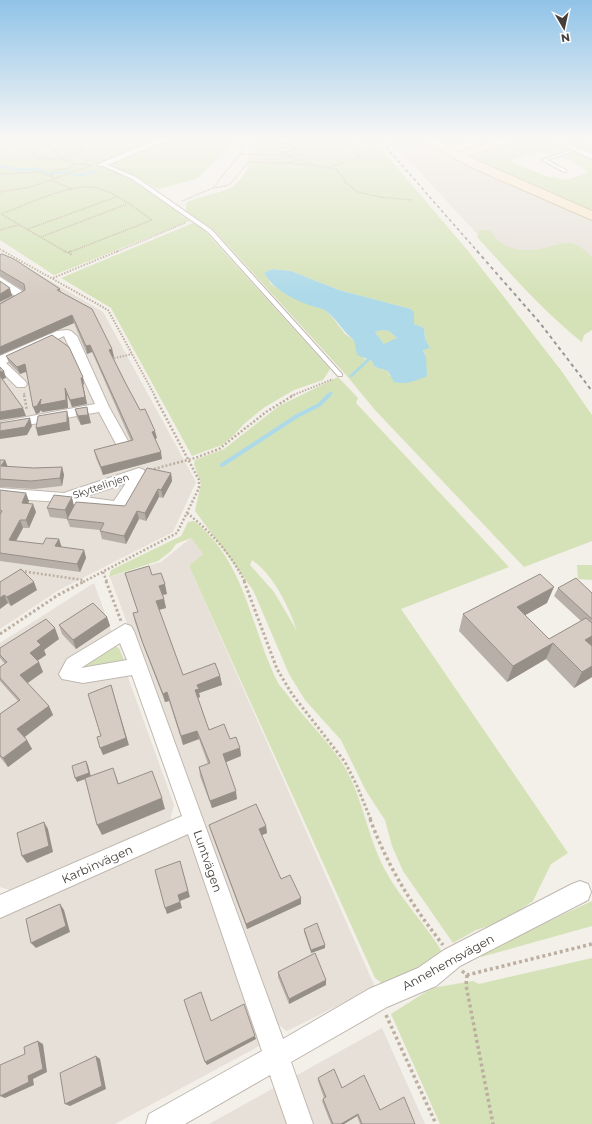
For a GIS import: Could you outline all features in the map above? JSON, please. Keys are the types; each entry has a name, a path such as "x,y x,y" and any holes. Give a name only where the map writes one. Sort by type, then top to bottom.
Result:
{"main road":[{"path":"534,190 592,216"}],"street":[{"path":"0,280 21,295 21,297 0,308"},
{"path":"22,384 0,362 61,333 67,333 71,336 103,407 121,441"},
{"path":"0,426 103,407"},
{"name":"Skyttelinjen","path":"65,498 139,473"},
{"name":"Skyttelinjen","path":"0,493 65,498 111,507 119,506 139,473"},
{"path":"125,631 73,664 68,674 74,676 86,675 137,666"},
{"name":"Luntvägen","path":"125,631 194,821 276,1057"},
{"name":"Karbinvägen","path":"0,907 194,821"},
{"name":"Annehemsvägen","path":"159,1124 378,998 427,976 460,967 580,892"},
{"path":"276,1057 300,1124"}],"lane":[{"path":"152,190 210,231 340,375"}],"path":[{"path":"68,190 1,214 72,255"},
{"path":"68,252 152,220 116,197 98,190"},
{"path":"176,207 183,200 210,190"},
{"path":"356,190 380,197 412,200"},
{"path":"28,229 116,197"},
{"path":"41,237 128,204"},
{"path":"53,279 194,220"},
{"path":"0,230 19,225"},
{"path":"0,249 108,310 199,480 199,488 177,533 103,572 84,580 58,595 0,634"},
{"path":"54,285 60,283"},
{"path":"84,366 132,354"},
{"path":"139,473 189,460 219,449 266,412 290,397 340,375"},
{"path":"22,384 29,420"},
{"path":"187,513 216,538 239,570 253,602 265,643 284,681 302,708 331,741 345,762 361,794 394,876 420,916 460,967 466,985 493,1124"},
{"path":"22,571 84,580"},
{"path":"103,572 125,631"},
{"path":"460,967 592,944"},
{"path":"378,998 436,1124"}],"shaded area":[{"path":"437,190 522,190 592,221 592,259 508,259 479,236"},
{"path":"0,251 103,312 196,482 173,532 59,590 0,629"},
{"path":"191,538 203,554 189,566 375,987 287,1031 276,1023 110,577 161,562"},
{"path":"94,583 174,805 170,821 13,891 0,887 0,643"},
{"path":"184,832 195,838 259,1028 259,1046 115,1124 0,1124 0,914"},
{"path":"382,1028 425,1124 209,1124"}],"green space":[{"path":"0,190 147,190 190,221 54,275 0,240"},
{"path":"224,190 417,190 468,251 560,369 592,415 592,541 524,567 375,410 347,376 214,230 186,211 186,203","holes":["272,269 291,271 339,290 411,309 414,324 424,328 425,339 430,348 423,349 426,357 390,376 388,371 375,367 373,361 364,359 354,340 345,334 325,310 289,296 271,284 264,273"]},
{"path":"523,190 592,190 592,221"},
{"path":"193,223 202,228 330,369 323,380 294,390 265,407 245,423 222,445 192,456 111,308 61,278"},
{"path":"479,230 490,230 500,242 506,246 521,250 569,243 579,246 592,257 592,330 584,335 582,342 540,305 477,237"},
{"path":"382,330 389,331 397,338 392,343 384,344 375,332"},
{"path":"338,377 358,398 356,403 509,567 401,609 568,853 551,864 533,901 504,921 476,930 453,943 403,871 392,846 385,820 366,791 341,740 305,700 289,674 253,590 195,511 201,484 194,464 195,460 224,449 279,406","holes":["252,560 260,566 280,592 297,631 274,592 250,565"]},
{"path":"194,521 211,537 225,556 245,596 268,662 278,683 344,766 356,791 373,843 384,868 397,890 442,952 425,966 383,984 375,978 189,566 203,554 191,538 176,544 171,551 158,561 109,577 111,570 181,536 188,522"},
{"path":"577,565 592,565 592,580 578,579"},
{"path":"113,646 119,648 125,662 74,670"},
{"path":"592,901 592,926 481,957 483,952"},
{"path":"592,958 592,1124 440,1124 391,1014 432,988 473,981 479,984"}],"water":[{"path":"272,269 291,271 339,290 411,309 414,313 414,324 424,328 425,339 430,348 423,350 426,357 427,376 407,383 394,382 388,371 375,367 372,361 357,355 354,340 330,314 324,310 303,303 284,293 272,284 264,273","holes":["382,330 389,331 397,338 384,344 375,332"]}],"building":[{"path":"2,254 14,259 60,289 57,290 92,309 112,349 109,350 126,384 140,410 145,409 155,431 152,432 161,452 101,467 94,450 133,440 90,345 86,346 72,315 0,347 0,304 25,290 24,284 0,270 0,255"},
{"path":"0,281 10,288 0,294"},
{"path":"52,335 69,347 83,377 81,378 85,397 70,400 65,388 66,400 40,405 41,399 37,406 33,407 25,364 17,367 6,356"},
{"path":"0,376 23,408 0,412"},
{"path":"87,407 88,415 78,416 75,409"},
{"path":"67,411 67,422 36,428 38,416"},
{"path":"30,418 25,427 0,431 0,423"},
{"path":"0,460 5,460 1,466 34,468 62,467 60,478 31,481 0,479"},
{"path":"147,468 171,473 161,490 158,489 145,513 137,511 124,536 100,531 104,523 67,519 76,502 125,506"},
{"path":"0,490 26,493 22,503 33,504 26,520 20,520 9,540 43,544 46,538 59,539 55,546 84,550 77,564 0,553 0,515 2,511 0,510"},
{"path":"54,495 72,497 65,510 47,508"},
{"path":"149,566 152,575 161,573 165,584 159,586 164,599 156,601 183,675 215,663 220,676 197,685 199,689 195,690 209,730 224,724 230,739 236,737 240,748 223,754 236,791 210,801 199,767 210,763 197,731 181,736 167,692 163,694 142,641 133,613 138,612 125,573"},
{"path":"21,569 34,582 7,597 4,595 0,598 0,582"},
{"path":"540,574 554,587 517,607 549,639 586,618 592,623 592,636 585,640 592,646 592,666 582,672 553,643 513,666 463,614"},
{"path":"576,578 592,593 592,619 558,588"},
{"path":"93,603 107,617 73,640 59,625"},
{"path":"46,619 55,628 37,641 41,645 30,653 39,662 20,675 49,706 17,729 27,740 3,758 0,755 0,714 20,700 0,678 0,667 7,662 0,655 0,648"},
{"path":"111,685 126,738 100,748 97,737 101,736 88,694"},
{"path":"86,761 89,773 75,778 72,766"},
{"path":"113,768 118,784 152,771 162,798 97,825 85,778"},
{"path":"256,804 266,826 259,829 281,879 290,875 301,898 246,924 209,825"},
{"path":"44,822 49,846 22,856 17,833"},
{"path":"180,861 188,891 178,895 180,902 165,908 155,870"},
{"path":"60,904 66,926 31,943 26,919"},
{"path":"317,923 325,945 311,950 304,929"},
{"path":"315,953 326,980 289,999 278,972"},
{"path":"201,992 211,1021 244,1004 255,1036 205,1062 184,1000"},
{"path":"38,1041 43,1069 28,1076 29,1082 0,1096 0,1065 25,1054 24,1047"},
{"path":"96,1056 102,1086 65,1104 60,1073"},
{"path":"334,1069 342,1088 364,1075 380,1110 404,1097 415,1124 362,1124 358,1114 341,1124 333,1124 323,1099 326,1097 318,1078"}],"waterway":[{"path":"351,376 368,360"},
{"path":"222,465 297,416 319,405 331,393"}],"railway":[{"path":"424,190 478,252"},
{"path":"477,251 540,323 592,391"}]}
